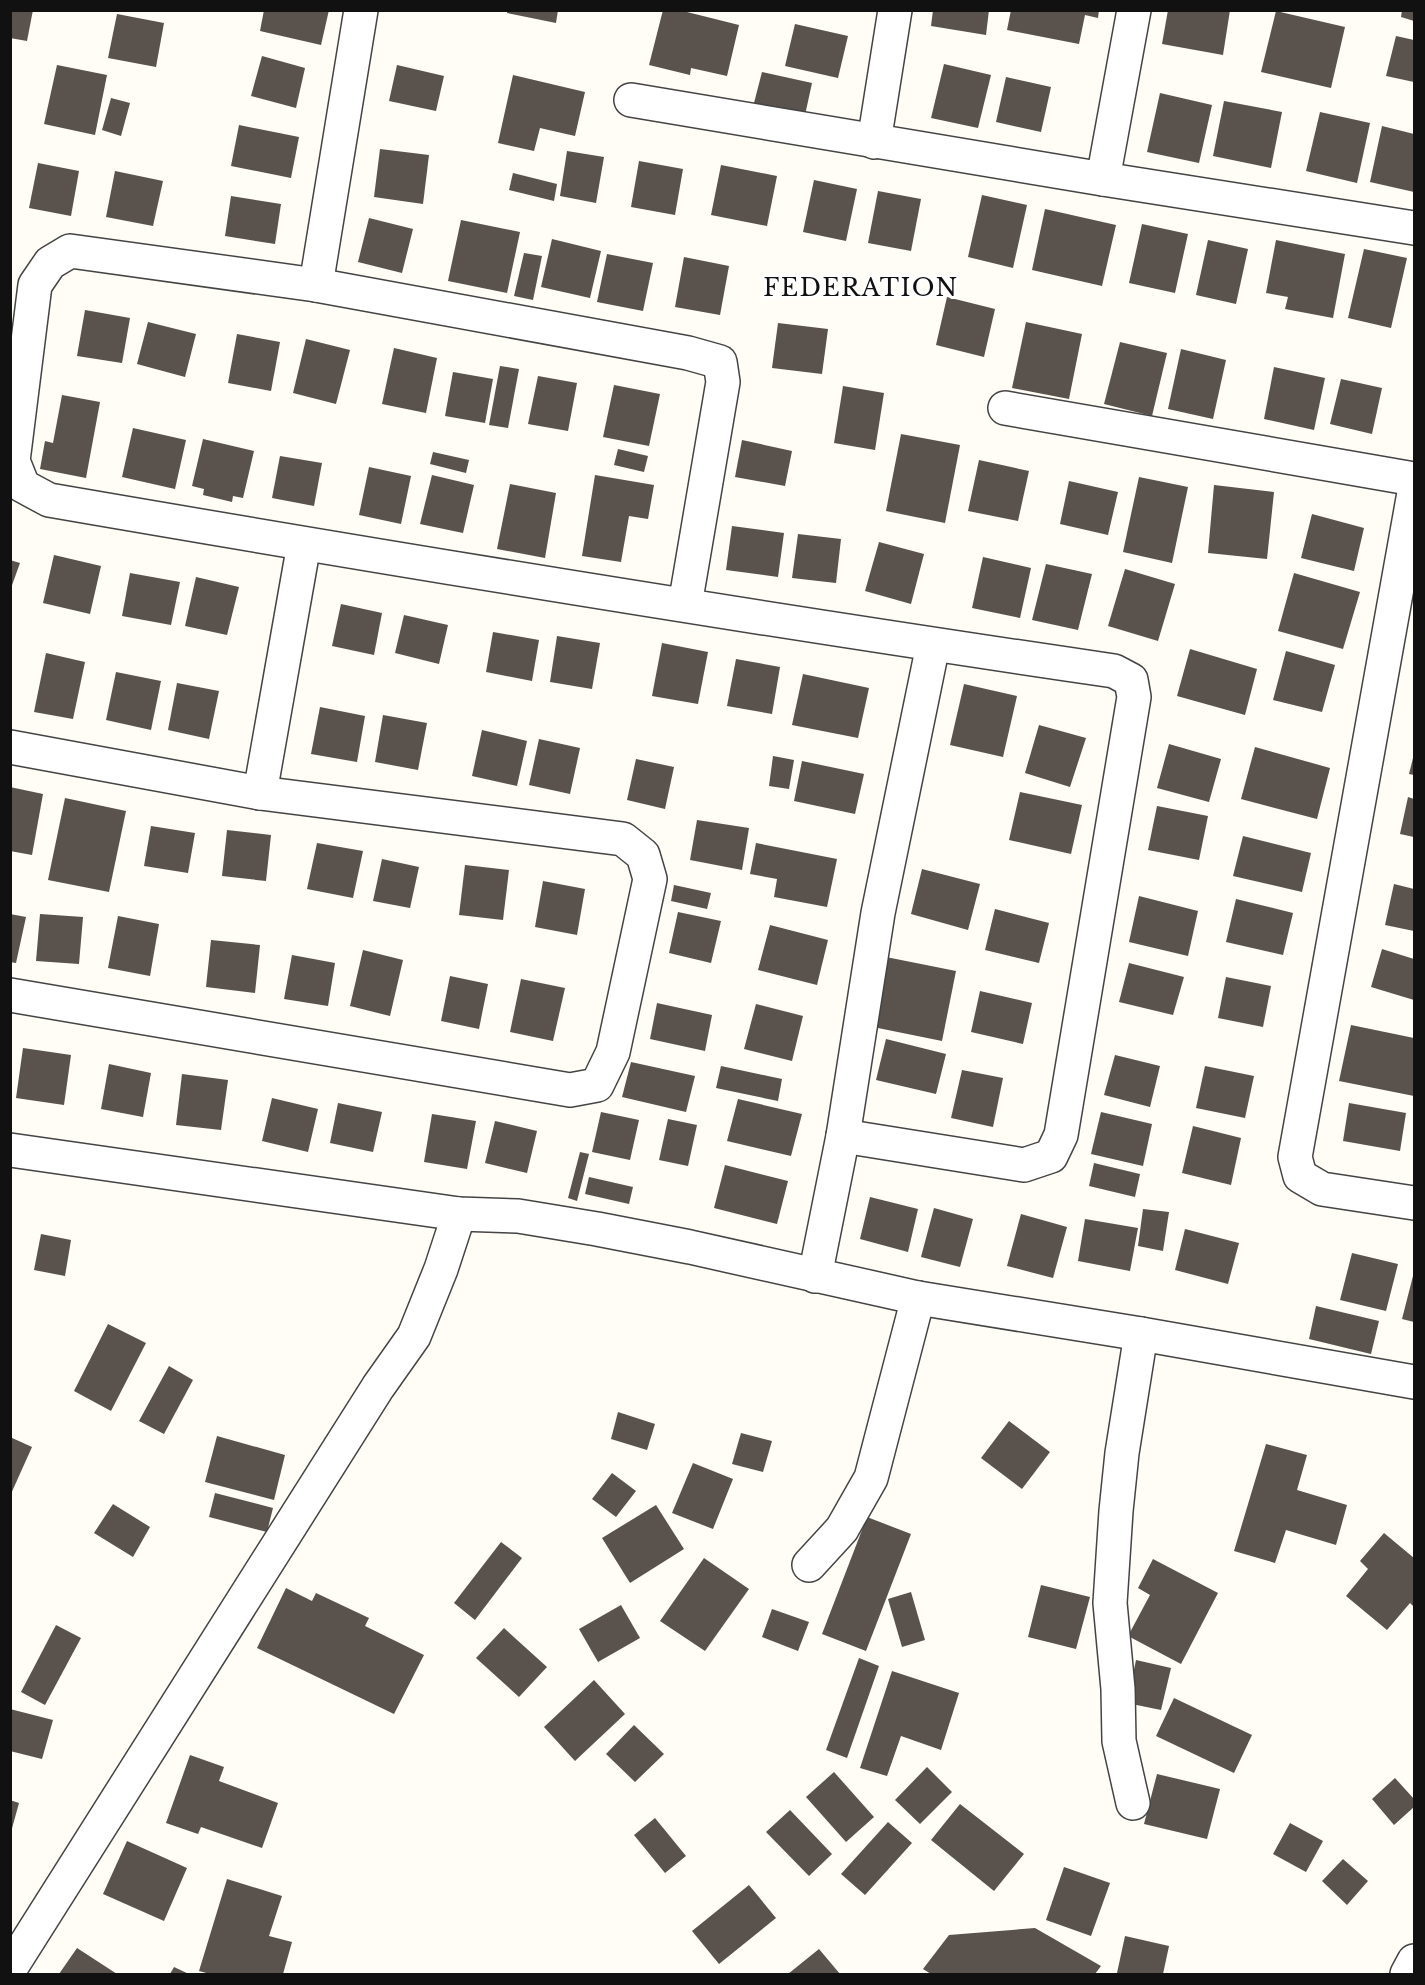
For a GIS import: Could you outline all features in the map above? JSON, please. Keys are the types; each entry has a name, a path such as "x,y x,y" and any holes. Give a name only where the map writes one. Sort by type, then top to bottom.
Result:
{"street":[{"path":"316,285 361,10"},
{"path":"874,142 895,10"},
{"path":"1102,179 1134,10"},
{"path":"631,100 874,142 1414,228"},
{"path":"685,605 723,382 720,362 688,353 316,285 70,251 50,263 35,285 13,460 23,486 49,500 304,544 933,645 1114,671 1131,680 1134,697 1061,1135 1051,1156 1024,1165 843,1136"},
{"path":"1005,408 1414,478"},
{"path":"1414,493 1295,1157 1300,1176 1322,1190 1414,1203"},
{"path":"260,794 304,544"},
{"path":"815,1276 843,1136 878,913 933,645"},
{"path":"10,747 260,794 624,839 643,855 650,879 613,1052 597,1085 570,1090 10,995"},
{"path":"10,1150 459,1214 518,1216 597,1229 690,1247 918,1299 1141,1334 1414,1382"},
{"path":"10,1969 378,1387 414,1336 441,1269 459,1214"},
{"path":"809,1565 842,1529 871,1478 918,1299"},
{"path":"1133,1803 1119,1741 1118,1689 1110,1603 1122,1453 1141,1334"},
{"path":"1407,1974 1414,1961"}],"building":[{"path":"10,10 33,10 27,41 10,38"},
{"path":"264,10 329,10 321,45 260,31"},
{"path":"507,10 558,10 556,23 507,13"},
{"path":"663,10 679,10 739,25 727,76 691,68 690,75 649,65"},
{"path":"933,10 989,10 986,35 931,26"},
{"path":"1011,10 1099,10 1098,18 1085,15 1079,44 1007,30"},
{"path":"1168,10 1230,10 1223,55 1162,44"},
{"path":"1402,10 1414,10 1414,21 1401,17"},
{"path":"1276,11 1345,27 1331,88 1261,72"},
{"path":"117,14 164,23 156,67 108,58"},
{"path":"795,24 848,36 838,78 785,66"},
{"path":"1396,36 1414,40 1414,82 1386,76"},
{"path":"262,56 305,68 296,108 251,96"},
{"path":"944,64 991,75 978,128 931,118"},
{"path":"57,65 107,75 95,135 44,124"},
{"path":"397,65 444,76 436,111 389,101"},
{"path":"762,72 812,83 805,115 754,103"},
{"path":"513,75 585,92 575,136 540,128 534,151 498,143"},
{"path":"1006,77 1051,87 1041,132 996,122"},
{"path":"1160,93 1212,105 1199,163 1147,152"},
{"path":"111,98 130,103 121,136 102,130"},
{"path":"1224,101 1282,112 1271,168 1213,156"},
{"path":"1320,112 1370,123 1357,183 1306,171"},
{"path":"239,125 299,137 291,178 231,166"},
{"path":"1382,126 1414,134 1414,192 1370,182"},
{"path":"380,149 429,155 423,204 374,197"},
{"path":"567,151 604,157 596,203 560,196"},
{"path":"639,161 683,169 675,215 631,207"},
{"path":"38,163 79,171 71,216 29,208"},
{"path":"721,165 777,176 767,226 711,215"},
{"path":"115,171 163,181 153,226 106,217"},
{"path":"513,173 557,184 554,201 509,190"},
{"path":"814,180 857,189 846,241 803,232"},
{"path":"878,191 921,199 911,251 868,243"},
{"path":"982,195 1027,205 1013,268 968,257"},
{"path":"231,196 281,204 275,244 225,236"},
{"path":"1045,209 1116,225 1102,286 1032,270"},
{"path":"369,218 413,229 402,273 358,262"},
{"path":"461,220 520,232 507,293 448,281"},
{"path":"1142,224 1188,234 1175,293 1129,283"},
{"path":"552,239 601,251 590,298 541,287"},
{"path":"1208,240 1248,249 1236,304 1196,295"},
{"path":"1276,240 1345,254 1333,318 1285,309 1288,297 1266,293"},
{"path":"1364,249 1407,258 1391,328 1348,318"},
{"path":"524,253 542,256 533,300 514,296"},
{"path":"607,254 653,263 643,311 597,302"},
{"path":"684,257 729,266 720,315 675,307"},
{"path":"947,297 995,309 984,357 936,345"},
{"path":"85,310 130,318 122,363 77,356"},
{"path":"148,322 196,334 185,377 137,364"},
{"path":"1026,322 1082,334 1069,399 1012,388"},
{"path":"778,323 828,329 822,374 772,368"},
{"path":"237,334 280,342 271,391 228,383"},
{"path":"306,339 350,350 336,404 293,393"},
{"path":"1120,342 1167,353 1152,416 1104,404"},
{"path":"394,348 437,358 426,413 382,404"},
{"path":"1181,349 1226,360 1213,419 1168,409"},
{"path":"500,366 519,369 508,428 489,425"},
{"path":"1274,367 1325,378 1314,430 1264,419"},
{"path":"453,372 493,379 485,423 445,416"},
{"path":"538,376 577,383 568,431 528,424"},
{"path":"1341,379 1382,388 1372,434 1330,424"},
{"path":"614,385 660,394 649,446 603,437"},
{"path":"843,386 884,393 875,450 834,443"},
{"path":"62,395 100,402 86,478 40,469 45,441 53,443"},
{"path":"133,428 186,440 175,489 122,477"},
{"path":"901,434 960,445 945,523 886,511"},
{"path":"203,439 254,451 243,498 233,496 232,502 203,495 204,489 192,486"},
{"path":"742,440 792,451 785,486 735,477"},
{"path":"618,449 648,456 644,472 614,465"},
{"path":"433,452 469,460 466,473 430,464"},
{"path":"280,456 322,463 314,506 272,498"},
{"path":"979,460 1029,471 1018,521 968,511"},
{"path":"369,467 411,476 401,524 359,515"},
{"path":"432,475 474,485 463,533 420,524"},
{"path":"595,475 654,485 648,519 629,516 621,562 582,556"},
{"path":"1139,477 1188,487 1172,563 1123,552"},
{"path":"1069,481 1118,492 1108,535 1060,524"},
{"path":"510,484 556,493 545,558 497,549"},
{"path":"1214,485 1274,492 1267,559 1208,553"},
{"path":"1312,514 1364,528 1354,571 1301,558"},
{"path":"732,526 784,533 778,577 726,570"},
{"path":"798,534 841,539 836,583 792,578"},
{"path":"879,542 924,554 911,604 865,591"},
{"path":"54,555 101,566 90,614 43,603"},
{"path":"983,557 1031,568 1020,618 972,608"},
{"path":"10,560 20,563 11,588 10,588"},
{"path":"1046,564 1092,574 1078,630 1032,620"},
{"path":"1125,569 1175,584 1158,641 1108,626"},
{"path":"130,573 180,582 171,625 122,616"},
{"path":"1294,573 1360,592 1343,649 1278,631"},
{"path":"196,577 239,587 227,635 185,626"},
{"path":"341,604 382,613 374,655 332,646"},
{"path":"404,615 448,625 439,664 395,653"},
{"path":"493,632 539,640 532,681 486,672"},
{"path":"557,636 600,643 592,689 550,682"},
{"path":"662,643 708,652 698,704 652,696"},
{"path":"1190,649 1257,669 1245,715 1177,696"},
{"path":"1286,651 1335,665 1322,712 1273,700"},
{"path":"46,653 85,662 73,719 34,712"},
{"path":"736,659 780,667 772,714 727,706"},
{"path":"116,672 161,681 151,730 106,720"},
{"path":"803,674 869,688 858,738 792,725"},
{"path":"177,683 219,691 209,739 168,730"},
{"path":"964,684 1017,696 1003,757 950,745"},
{"path":"320,707 365,716 357,762 311,754"},
{"path":"383,715 427,723 418,770 375,762"},
{"path":"1039,725 1086,738 1070,787 1025,773"},
{"path":"482,730 527,741 517,786 472,776"},
{"path":"539,739 580,748 570,794 529,785"},
{"path":"1169,744 1221,759 1209,802 1157,788"},
{"path":"1255,747 1330,768 1317,819 1241,799"},
{"path":"1414,754 1414,775 1409,774"},
{"path":"773,756 794,760 789,789 769,786"},
{"path":"636,759 674,767 665,809 627,800"},
{"path":"802,761 864,774 855,814 794,801"},
{"path":"10,787 43,794 32,855 10,851"},
{"path":"1020,792 1082,805 1071,854 1009,840"},
{"path":"1408,797 1414,799 1414,837 1400,834"},
{"path":"65,798 126,811 109,892 48,880"},
{"path":"1157,806 1208,816 1199,860 1148,850"},
{"path":"697,820 749,828 742,870 690,860"},
{"path":"151,826 195,833 188,873 144,866"},
{"path":"227,830 271,835 266,881 222,876"},
{"path":"1243,836 1311,853 1302,892 1233,876"},
{"path":"317,843 363,851 353,898 307,889"},
{"path":"756,843 837,859 827,907 774,897 777,879 750,874"},
{"path":"382,859 419,867 410,908 373,901"},
{"path":"465,865 509,870 503,920 459,915"},
{"path":"922,869 980,884 968,930 911,914"},
{"path":"543,881 585,889 577,935 535,927"},
{"path":"1394,884 1414,889 1414,931 1385,925"},
{"path":"674,885 711,893 707,909 671,901"},
{"path":"1139,896 1198,911 1188,956 1129,942"},
{"path":"1236,899 1293,913 1283,955 1226,942"},
{"path":"995,909 1049,923 1039,963 985,950"},
{"path":"678,912 721,921 711,963 669,953"},
{"path":"10,914 26,917 16,963 10,962"},
{"path":"40,914 83,917 79,964 36,961"},
{"path":"118,916 159,924 150,976 108,968"},
{"path":"770,925 828,940 817,985 758,970"},
{"path":"211,940 260,945 255,993 206,987"},
{"path":"1382,949 1414,959 1414,1000 1371,987"},
{"path":"363,950 403,960 390,1016 350,1006"},
{"path":"292,955 335,963 328,1006 284,999"},
{"path":"886,957 956,971 942,1041 873,1027"},
{"path":"1129,963 1184,977 1173,1015 1119,1002"},
{"path":"450,976 488,984 479,1029 441,1021"},
{"path":"1226,977 1271,986 1263,1027 1218,1018"},
{"path":"521,979 565,988 553,1041 510,1032"},
{"path":"980,991 1032,1003 1023,1044 971,1032"},
{"path":"657,1003 712,1015 705,1051 650,1039"},
{"path":"756,1004 803,1016 792,1061 744,1049"},
{"path":"1351,1025 1414,1038 1414,1096 1339,1081"},
{"path":"886,1039 946,1054 936,1094 876,1080"},
{"path":"23,1048 71,1055 64,1105 16,1098"},
{"path":"1115,1055 1160,1066 1150,1107 1104,1095"},
{"path":"631,1062 695,1076 686,1112 622,1097"},
{"path":"109,1064 151,1073 143,1117 101,1109"},
{"path":"721,1066 782,1079 778,1101 716,1088"},
{"path":"1205,1066 1254,1076 1245,1118 1196,1108"},
{"path":"962,1070 1003,1078 993,1127 951,1118"},
{"path":"182,1074 228,1080 221,1130 176,1125"},
{"path":"272,1098 318,1109 308,1152 262,1141"},
{"path":"738,1099 802,1114 791,1156 727,1141"},
{"path":"338,1103 382,1112 373,1152 330,1143"},
{"path":"1349,1103 1406,1113 1400,1151 1343,1141"},
{"path":"601,1112 639,1120 630,1160 592,1152"},
{"path":"1101,1112 1152,1124 1143,1166 1091,1154"},
{"path":"432,1114 476,1121 467,1169 424,1162"},
{"path":"668,1119 697,1125 688,1166 659,1160"},
{"path":"495,1121 537,1131 527,1173 485,1163"},
{"path":"1193,1126 1241,1138 1231,1185 1182,1173"},
{"path":"580,1152 589,1154 577,1201 568,1198"},
{"path":"1094,1163 1140,1174 1135,1197 1089,1186"},
{"path":"725,1165 788,1181 777,1224 714,1208"},
{"path":"589,1177 633,1187 629,1204 585,1194"},
{"path":"870,1197 918,1209 908,1252 860,1239"},
{"path":"934,1208 973,1219 960,1267 921,1257"},
{"path":"1143,1209 1169,1212 1163,1251 1138,1246"},
{"path":"1021,1214 1067,1227 1053,1278 1007,1266"},
{"path":"1085,1219 1138,1228 1130,1271 1078,1261"},
{"path":"1185,1229 1239,1243 1228,1284 1175,1270"},
{"path":"41,1234 71,1240 65,1276 34,1270"},
{"path":"1352,1253 1398,1264 1386,1311 1340,1300"},
{"path":"1414,1272 1414,1322 1402,1319"},
{"path":"1316,1306 1379,1321 1371,1354 1309,1339"},
{"path":"108,1324 146,1343 111,1411 74,1391"},
{"path":"169,1366 193,1380 164,1434 139,1421"},
{"path":"618,1412 655,1424 647,1450 611,1439"},
{"path":"1009,1421 1050,1452 1022,1489 981,1458"},
{"path":"741,1433 772,1441 763,1472 732,1464"},
{"path":"217,1436 285,1455 274,1500 205,1482"},
{"path":"10,1437 32,1447 10,1496"},
{"path":"1266,1444 1307,1455 1297,1490 1347,1505 1336,1545 1286,1530 1275,1563 1234,1551"},
{"path":"693,1463 733,1479 713,1529 672,1513"},
{"path":"612,1473 636,1491 616,1517 592,1499"},
{"path":"215,1493 273,1508 267,1532 209,1517"},
{"path":"113,1504 150,1527 133,1557 94,1533"},
{"path":"656,1505 684,1549 630,1583 602,1538"},
{"path":"867,1517 911,1534 866,1651 822,1634"},
{"path":"1384,1533 1414,1558 1414,1607 1410,1603 1387,1630 1346,1596 1368,1569 1360,1561"},
{"path":"501,1542 522,1558 475,1620 454,1603"},
{"path":"704,1558 749,1589 705,1651 660,1621"},
{"path":"1153,1559 1218,1593 1181,1664 1128,1636 1150,1595 1138,1588"},
{"path":"1041,1585 1090,1597 1076,1649 1028,1637"},
{"path":"286,1588 312,1601 316,1593 369,1618 365,1626 424,1655 394,1714 257,1648"},
{"path":"911,1592 925,1640 902,1647 888,1599"},
{"path":"621,1605 640,1638 598,1662 579,1629"},
{"path":"772,1609 809,1622 798,1651 762,1637"},
{"path":"56,1625 81,1638 45,1705 21,1692"},
{"path":"504,1628 547,1667 519,1697 476,1658"},
{"path":"859,1658 879,1666 847,1758 826,1750"},
{"path":"1136,1660 1171,1668 1161,1710 1127,1703"},
{"path":"892,1671 959,1693 941,1750 901,1736 887,1776 860,1768"},
{"path":"594,1680 625,1714 575,1761 544,1727"},
{"path":"1174,1698 1252,1735 1234,1773 1156,1736"},
{"path":"10,1709 53,1720 42,1759 10,1751"},
{"path":"634,1725 664,1754 635,1782 606,1754"},
{"path":"190,1755 224,1767 219,1781 278,1803 262,1848 201,1827 198,1834 166,1823"},
{"path":"927,1767 952,1792 920,1824 895,1800"},
{"path":"834,1772 874,1817 846,1842 806,1797"},
{"path":"1157,1774 1220,1789 1207,1839 1144,1824"},
{"path":"1395,1778 1414,1799 1414,1807 1394,1825 1372,1799"},
{"path":"10,1800 19,1803 11,1832 10,1832"},
{"path":"960,1804 1024,1854 994,1891 931,1840"},
{"path":"790,1810 832,1854 809,1876 766,1832"},
{"path":"655,1818 686,1856 665,1873 634,1835"},
{"path":"888,1822 912,1843 865,1895 841,1874"},
{"path":"1290,1823 1323,1841 1306,1872 1273,1854"},
{"path":"127,1841 187,1868 164,1921 103,1894"},
{"path":"1343,1859 1368,1881 1347,1905 1322,1881"},
{"path":"1064,1867 1110,1883 1091,1936 1046,1920"},
{"path":"227,1879 282,1896 269,1936 292,1942 283,1974 210,1974 199,1971"},
{"path":"749,1885 776,1918 719,1964 692,1931"},
{"path":"1035,1928 1101,1966 1095,1974 931,1974 923,1969 949,1935"},
{"path":"1125,1936 1169,1946 1163,1974 1117,1973"},
{"path":"77,1948 117,1974 59,1974"},
{"path":"819,1949 840,1974 788,1974"},
{"path":"174,1967 189,1974 170,1974"}],"district":[{"name":"FEDERATION","path":"861,288"}]}
